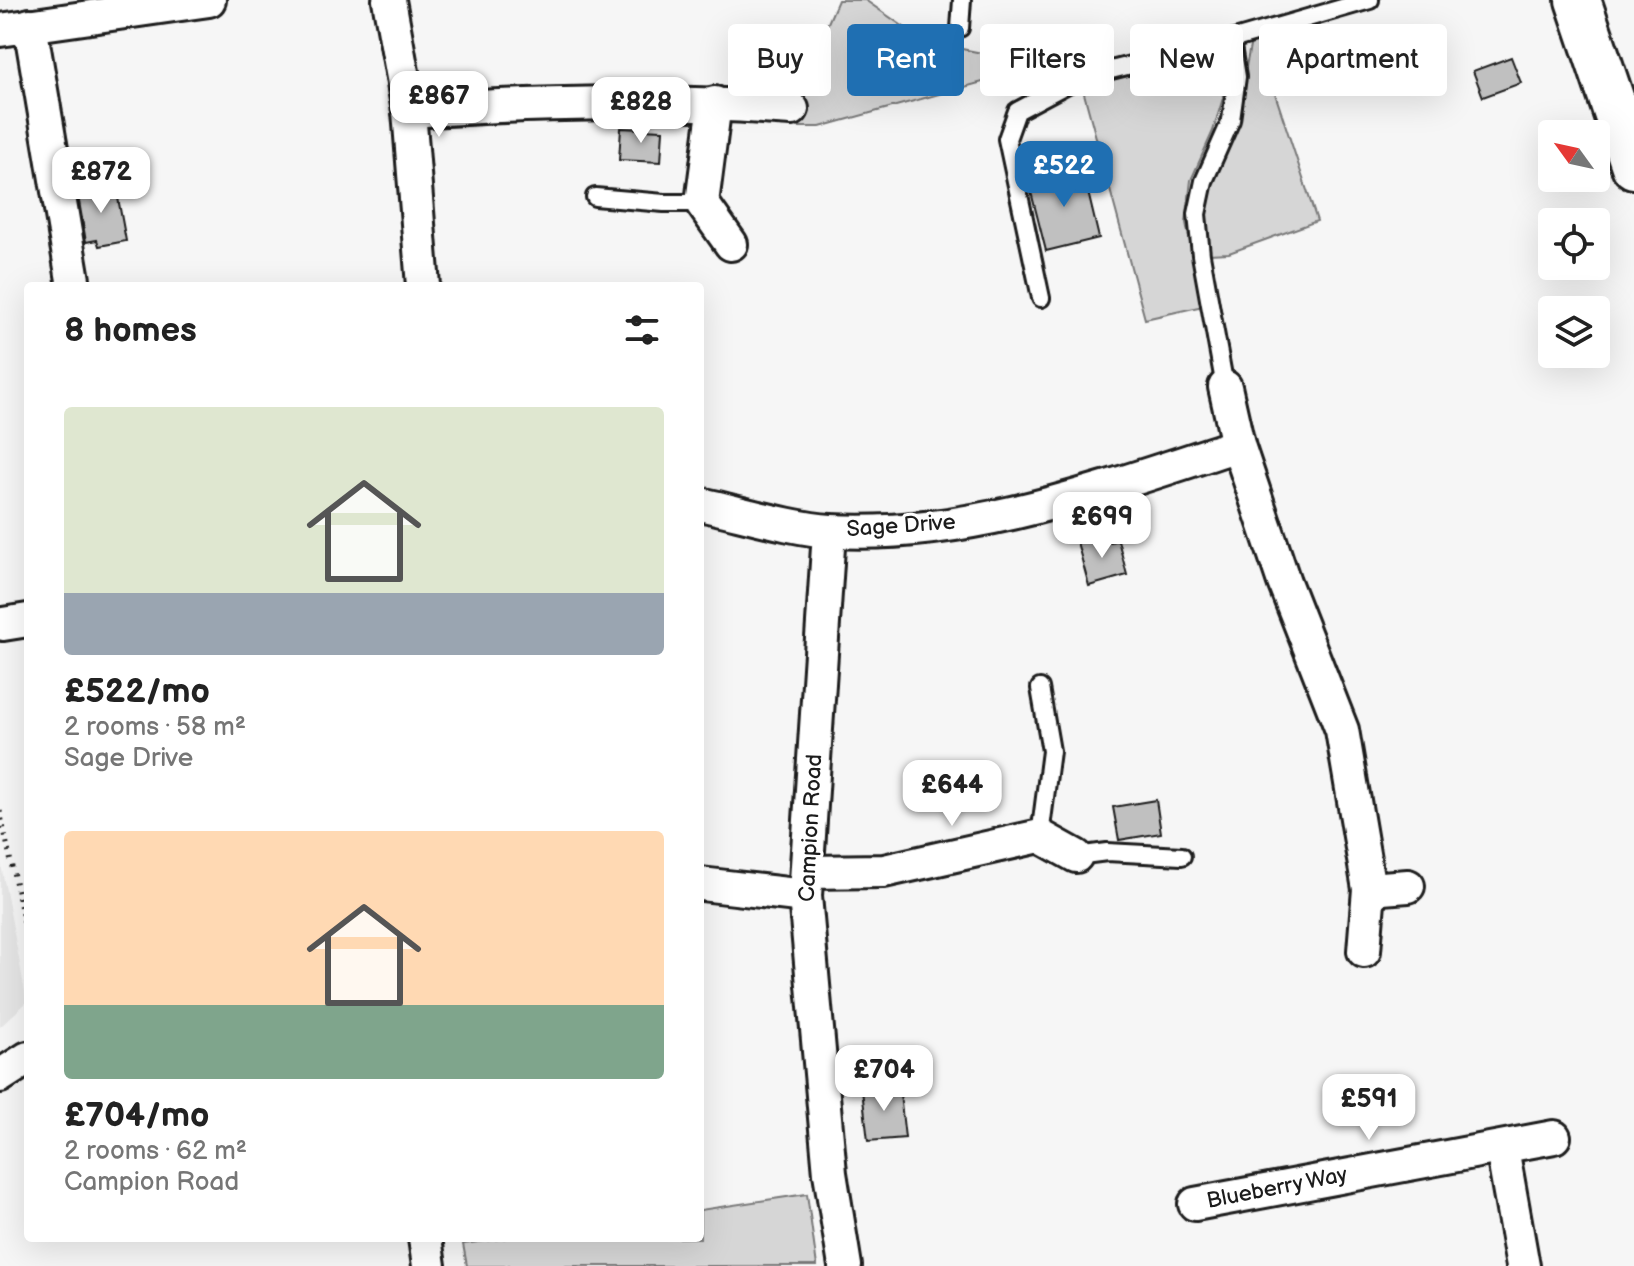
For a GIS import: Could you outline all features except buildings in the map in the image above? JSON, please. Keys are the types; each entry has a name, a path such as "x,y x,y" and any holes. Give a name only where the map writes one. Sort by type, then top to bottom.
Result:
{"main road":[{"path":"1578,0 1634,166"}],"street":[{"path":"73,282 15,28 209,0"},
{"path":"389,0 409,111 423,282"},
{"path":"409,111 555,102 715,103 792,109"},
{"path":"715,103 702,203 731,244"},
{"path":"1225,387 1238,445 1284,582 1342,730 1369,889 1364,951"},
{"name":"Sage Drive","path":"704,505 829,532 935,527 1064,501 1238,445"},
{"name":"Campion Road","path":"829,532 806,884 830,1173 845,1266"},
{"path":"704,884 806,884 884,871 1040,836 1076,856"},
{"path":"1369,889 1408,886"},
{"path":"0,1076 24,1061"},
{"name":"Blueberry Way","path":"1195,1204 1554,1137"},
{"path":"1502,1148 1523,1266"},
{"path":"426,1242 429,1266"}],"lane":[{"path":"960,24 962,0"},
{"path":"1243,37 1370,0"},
{"path":"1041,298 1007,139 1017,111 1079,78 1130,65"},
{"path":"1225,387 1201,255 1197,214 1204,181 1231,120 1234,96"},
{"path":"595,197 702,203"},
{"path":"1040,688 1051,751 1040,836"},
{"path":"1076,856 1107,852 1182,856"}],"path":[{"path":"0,811 24,923"}],"shaded area":[{"path":"838,0 865,0 900,24 847,24 847,96 932,96 820,127 798,127 800,96 831,96 831,24 828,24"},
{"path":"1257,39 1259,45 1259,96 1276,96 1317,221 1229,253 1208,254 1203,204 1237,113 1240,96 1243,96 1251,41"},
{"path":"964,49 980,53 980,83 964,87"},
{"path":"1130,72 1130,96 1223,96 1213,131 1191,180 1186,223 1203,306 1145,319 1085,96 1114,96 1114,77"},
{"path":"0,859 24,986 24,1005 0,1027"},
{"path":"807,1194 817,1266 467,1266 463,1244 478,1242 704,1242 704,1209"}]}
